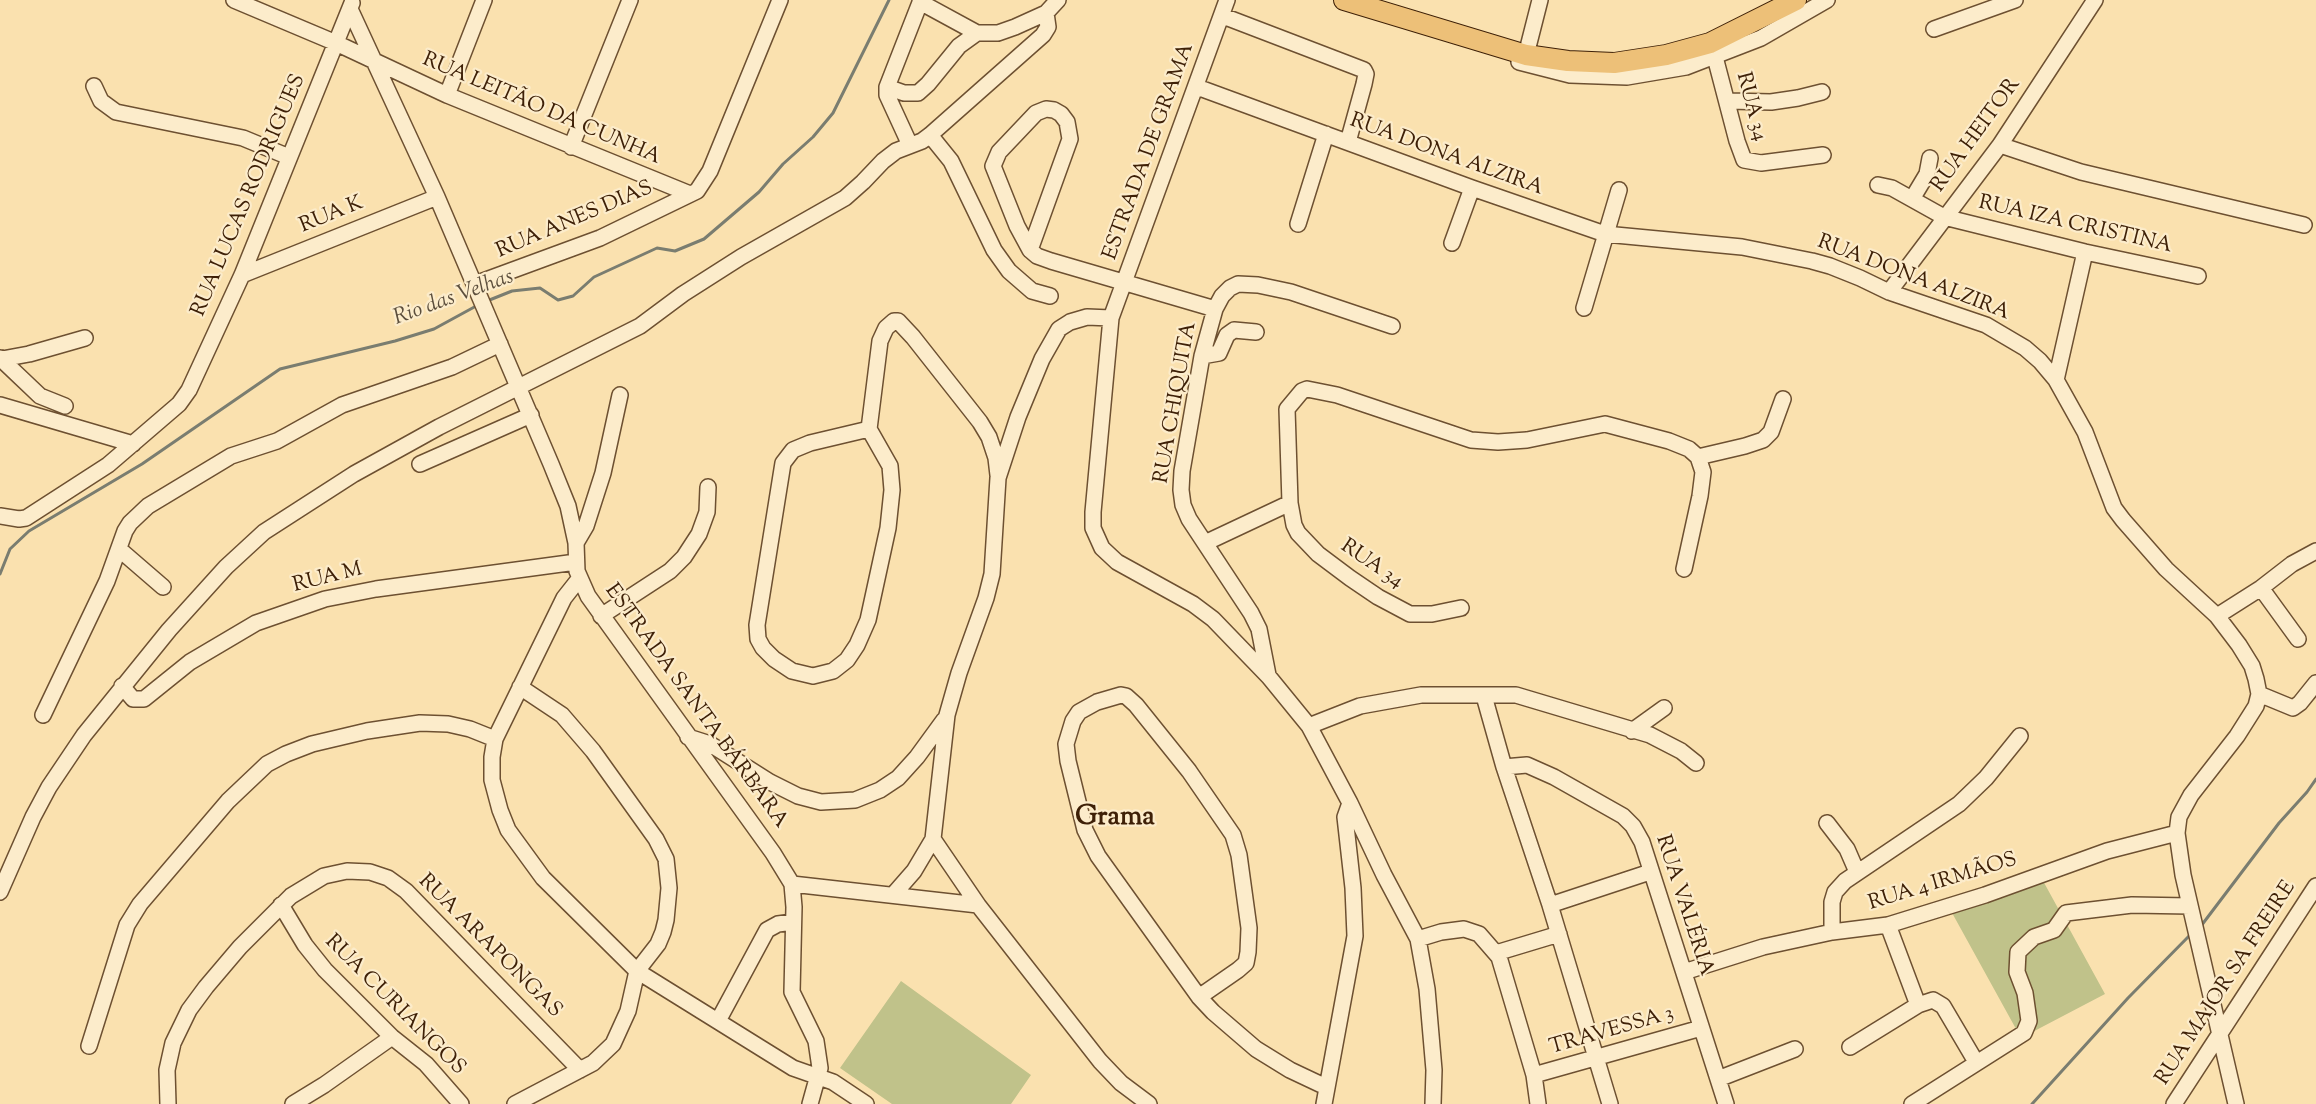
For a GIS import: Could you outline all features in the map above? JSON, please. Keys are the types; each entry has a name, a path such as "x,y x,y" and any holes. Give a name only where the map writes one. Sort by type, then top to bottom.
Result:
{"main road":[{"path":"1356,2 1518,57 1614,63 1666,55 1710,43 1796,0"}],"street":[{"name":"RUA LEITÃO DA CUNHA","path":"234,0 336,43 447,95 690,194"},
{"path":"447,95 484,0"},
{"path":"572,147 630,0"},
{"path":"690,194 697,191 710,171 780,0"},
{"path":"910,145 887,96 887,87 921,1 977,33 998,33 1046,13 1058,0"},
{"name":"ESTRADA DE GRAMA","path":"1227,0 1111,318 1093,528 1102,548 1117,562 1193,604 1213,619 1269,677 1309,726 1418,939 1427,989 1434,1070 1433,1104"},
{"path":"1540,0 1518,57 1569,75 1627,77 1686,67 1715,57 1761,38 1827,0"},
{"path":"1934,29 2015,0"},
{"name":"RUA HEITOR","path":"1889,292 2000,145 2094,0"},
{"name":"RUA LUCAS RODRIGUES","path":"0,516 19,519 33,514 108,465 179,404 201,366 242,275 352,4"},
{"name":"ESTRADA SANTA BÁRBARA","path":"352,4 376,63 477,287 568,506 576,543 579,579 601,616 773,853 792,884 794,907 792,992 816,1041 820,1068 810,1104"},
{"path":"0,892 33,816 67,758 122,686 226,567 264,532 354,474 439,427 640,326 683,294 741,257 845,198 883,161 930,135 1043,35 1048,27 1046,13"},
{"path":"1223,15 1364,70 1366,74 1364,84 1348,142"},
{"path":"887,87 904,93 918,93 959,46 977,33"},
{"name":"RUA 34","path":"1715,57 1737,141 1742,157 1747,162 1761,163 1823,155"},
{"path":"94,86 101,101 116,112 243,138 290,157"},
{"name":"RUA DONA ALZIRA","path":"1197,87 1472,188 1605,234 1742,247 1812,261 1860,278 1889,292 1986,325 2025,348 2056,380 2085,432 2114,508 2166,569 2217,616 2252,666 2259,694"},
{"path":"1728,101 1771,102 1822,92"},
{"path":"1030,250 1070,139 1067,122 1061,114 1054,110 1046,109 1036,113 999,152 993,166 1017,226 1030,250 1051,261 1215,309"},
{"path":"1298,224 1326,134"},
{"path":"930,135 951,161 994,250 1008,271 1032,291 1050,296"},
{"path":"2000,145 2081,172 2304,225"},
{"path":"1912,199 1926,174 1930,158"},
{"name":"RUA IZA CRISTINA","path":"1878,184 1892,188 1944,217 2085,252 2198,276"},
{"path":"1452,243 1472,188"},
{"path":"1584,308 1619,190"},
{"name":"RUA ANES DIAS","path":"477,287 600,238 690,194"},
{"name":"RUA K","path":"242,275 437,197"},
{"path":"2056,380 2085,252"},
{"name":"RUA CHIQUITA","path":"1269,677 1259,629 1251,613 1204,543 1183,505 1182,471 1202,356 1215,309 1222,296 1230,288 1238,284 1258,285 1291,292 1392,326"},
{"path":"998,477 1022,407 1055,334 1070,322 1087,317 1111,318"},
{"path":"869,429 810,443 793,450 783,463 757,626 758,639 763,648 792,671 813,676 833,671 847,660 857,645 868,620 888,528 892,490 890,466 869,429 880,341 886,328 894,321 898,321 914,337 980,422 996,459 998,477 992,573 986,598 958,673 947,715 933,839 914,871 893,895"},
{"path":"1202,356 1219,353 1227,335 1234,330 1256,332"},
{"path":"1,358 29,354 85,338"},
{"path":"43,715 98,601 125,531 136,516 206,469 231,456 277,441 342,405 452,367 500,344"},
{"path":"1,358 40,396 65,406"},
{"name":"RUA 34","path":"1461,608 1432,614 1410,614 1378,597 1350,578 1306,543 1294,525 1290,503 1287,409 1299,394 1307,389 1337,395 1471,440 1498,442 1527,440 1605,423 1670,441 1689,449 1698,457"},
{"path":"576,543 586,526 598,490 620,395"},
{"path":"1684,568 1702,480 1703,472 1698,457 1762,440 1774,426 1783,399"},
{"path":"0,405 133,444"},
{"path":"420,464 531,415"},
{"path":"601,616 670,571 684,557 699,534 707,513 708,486"},
{"path":"1204,543 1290,503"},
{"path":"119,549 163,587"},
{"path":"2217,616 2261,588 2292,564 2316,551"},
{"name":"RUA M","path":"122,686 134,699 144,699 190,662 256,623 325,599 464,575 576,562"},
{"path":"579,579 564,598 495,739 492,780 508,830 543,878 637,971 793,1068 833,1082 866,1104"},
{"path":"2261,588 2298,639"},
{"path":"2236,1104 2183,875 2177,833 2179,818 2191,795 2248,720 2256,706 2259,694 2293,708 2316,683"},
{"path":"515,1104 603,1056 613,1044 628,1011 637,971 658,944 666,920 669,888 666,859 656,839 593,750 562,715 520,687"},
{"path":"1199,997 1246,963 1247,918 1239,855 1233,835 1189,771 1136,705 1126,696 1121,695 1097,702 1079,712 1072,721 1066,744 1085,830 1098,856 1199,997 1231,1030 1290,1070 1326,1087"},
{"path":"1309,726 1360,706 1421,695 1516,695 1663,741 1696,763"},
{"path":"1484,696 1504,767 1550,905 1610,1104"},
{"path":"1632,731 1664,708"},
{"path":"688,737 710,744 770,782 798,796 821,802 855,800 880,790 898,778 917,757 947,715"},
{"path":"89,1046 127,925 140,904 244,783 267,764 312,744 367,731 420,723 448,724 470,729 495,739"},
{"path":"1832,932 1832,902 1836,892 1857,872 1959,804 1986,778 2020,736"},
{"name":"RUA VALÉRIA","path":"1504,767 1527,765 1554,777 1623,816 1634,826 1642,842 1726,1104"},
{"path":"1324,1104 1355,936 1353,888 1345,817 1350,803"},
{"path":"1827,823 1847,849 1857,872"},
{"name":"RUA 4 IRMÃOS","path":"1684,972 1763,946 1832,932 1888,925 1984,895 2107,852 2177,833"},
{"path":"933,839 978,905 1100,1061 1121,1083 1149,1104"},
{"name":"RUA ARAPONGAS","path":"168,1104 167,1070 173,1043 189,1010 240,947 291,896 324,876 347,871 370,872 388,878 406,891 580,1070"},
{"path":"1550,905 1650,872"},
{"path":"792,884 978,905"},
{"name":"RUA MAJOR SA FREIRE","path":"2174,1104 2316,886"},
{"name":"RUA CURIANGOS","path":"281,905 315,958 392,1037 426,1064 460,1104"},
{"path":"1912,1104 2024,1033 2029,1021 2025,993 2017,972 2018,952 2034,937 2054,930 2066,913 2132,905 2192,913"},
{"path":"718,1021 767,930 778,924 793,922"},
{"path":"1888,925 1918,1005"},
{"path":"1418,939 1441,932 1464,929 1479,934 1499,957 1534,1075 1538,1104"},
{"path":"1496,953 1559,934"},
{"path":"1850,1047 1918,1005 1933,1000 1939,1002 1976,1062"},
{"name":"TRAVESSA 3","path":"1534,1075 1701,1028"},
{"path":"293,1104 392,1037"},
{"path":"1718,1079 1795,1049"}],"green space":[{"path":"2042,879 2105,994 2021,1038 1951,911"},
{"path":"901,981 1031,1075 1011,1104 892,1104 840,1068"}],"waterway":[{"name":"Rio das Velhas","path":"487,301 512,291 540,288 558,300 573,296 594,277 657,248 675,251 704,239 759,192 783,164 813,137 833,113 889,0"},
{"name":"Rio das Velhas","path":"0,574 10,549 29,531 142,464 280,369 395,341 434,329 478,305"},
{"path":"2201,926 2279,823 2316,779"},
{"path":"2032,1104 2128,998 2191,934"}],"district":[{"name":"Grama","path":"1115,819"}]}
